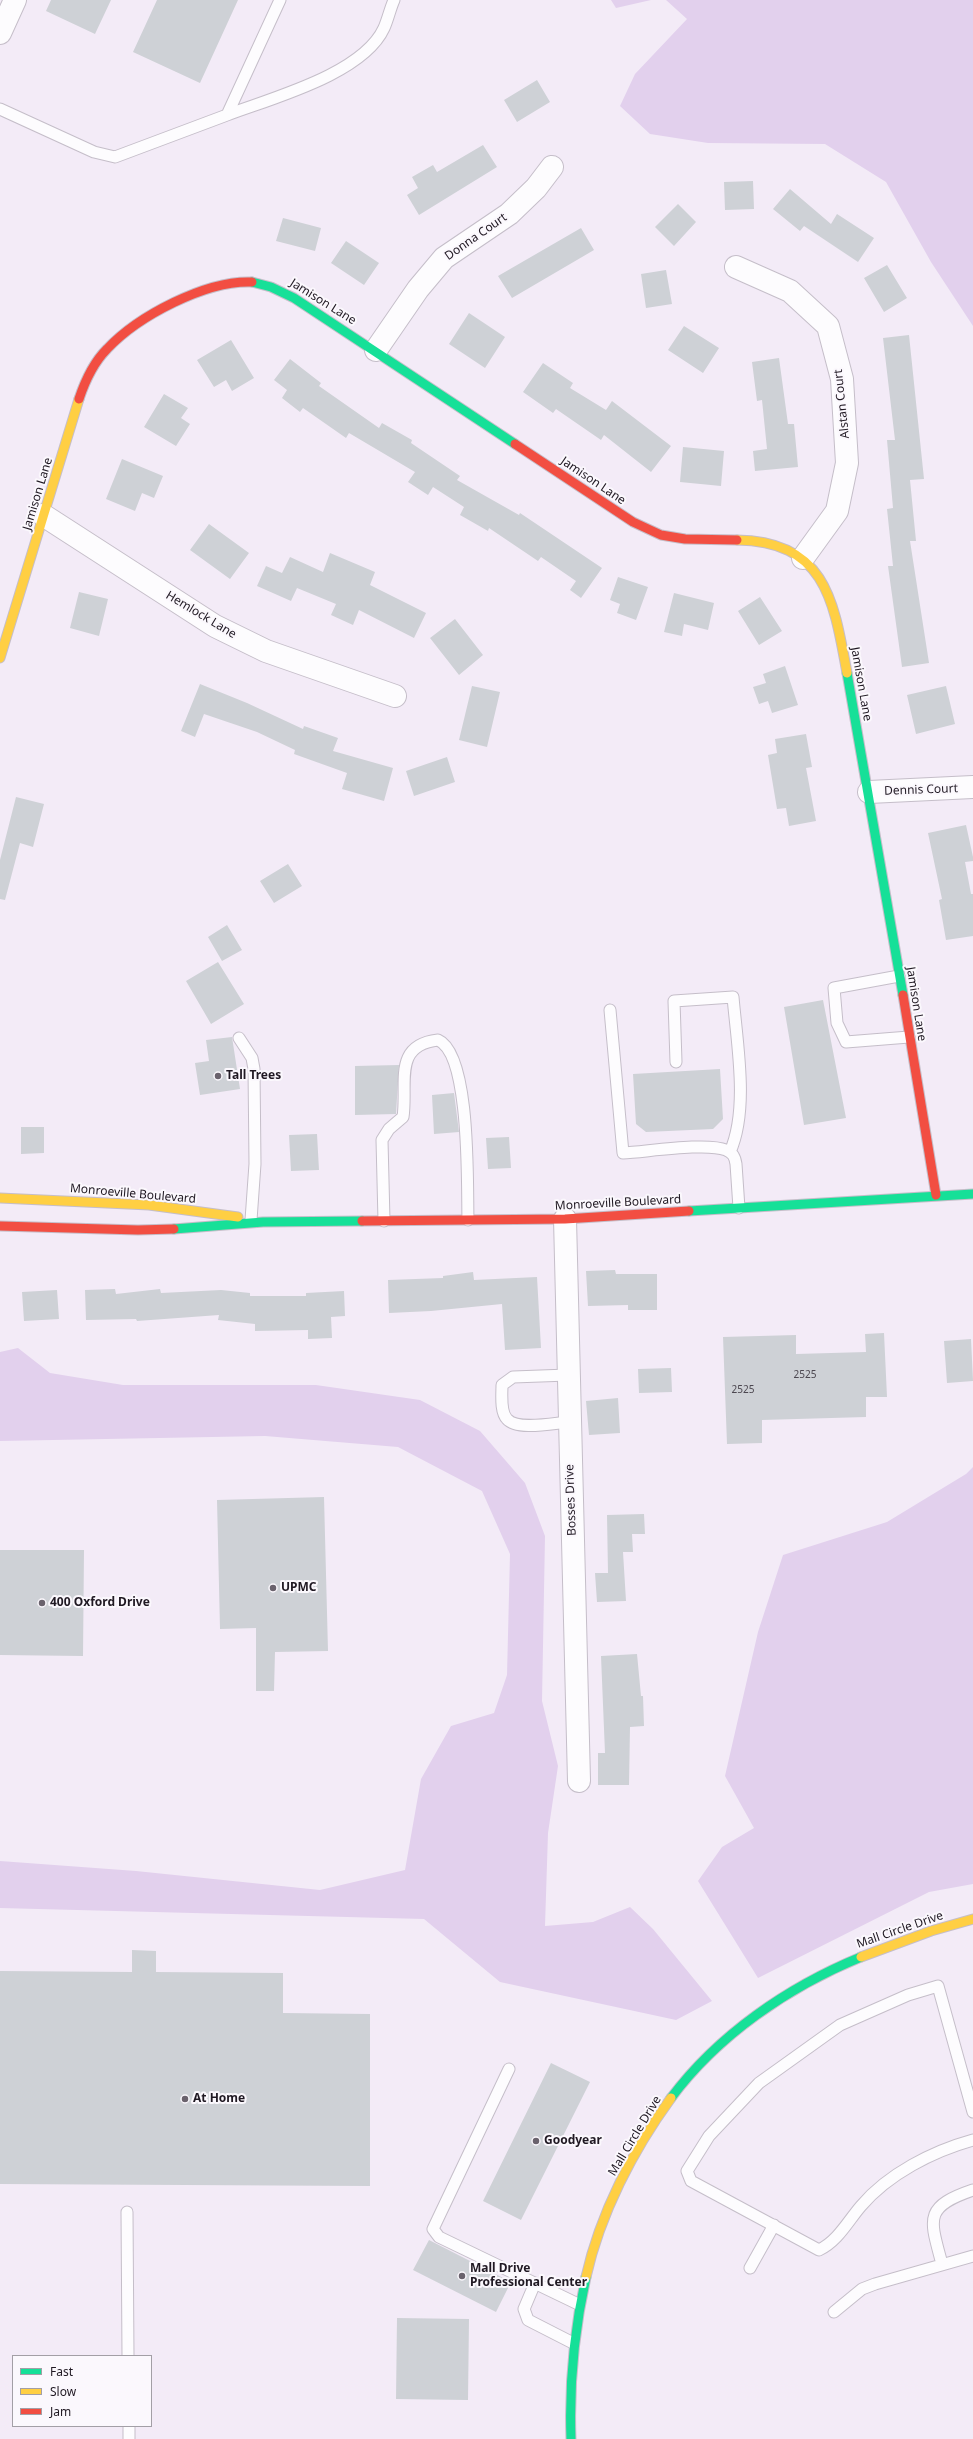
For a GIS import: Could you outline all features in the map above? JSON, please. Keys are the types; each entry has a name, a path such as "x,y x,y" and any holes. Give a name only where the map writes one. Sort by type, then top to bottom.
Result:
{"street":[{"path":"0,33 15,0"},
{"name":"Donna Court","path":"376,350 418,289 444,258 509,214 536,188 552,167"},
{"name":"Alstan Court","path":"736,267 790,291 828,326 842,379 847,463 837,511 803,558"},
{"name":"Jamison Lane","path":"0,658 79,402 96,362 120,337 182,299 216,285 231,282 261,283 294,298 376,350 633,522 661,535 685,539 748,540 775,546 803,558 822,582 836,613 868,792 936,1195"},
{"name":"Hemlock Lane","path":"43,515 215,626 266,651 395,696"},
{"name":"Dennis Court","path":"868,792 973,787"},
{"name":"Monroeville Boulevard","path":"0,1226 138,1230 211,1227 263,1222 565,1219 936,1195 973,1194"},
{"name":"Monroeville Boulevard","path":"0,1198 87,1201 151,1206 215,1213 263,1222"},
{"name":"Bosses Drive","path":"565,1219 569,1422 580,1782"},
{"name":"Mall Circle Drive","path":"571,2439 569,2404 573,2343 578,2304 595,2240 632,2162 657,2118 676,2092 701,2064 751,2019 795,1990 835,1967 897,1941 973,1919"},
{"path":"565,2439 569,2404"}],"lane":[{"path":"228,115 280,0"},
{"path":"0,109 94,152 115,157 339,72 370,48 384,28 388,13 394,0"},
{"path":"899,976 834,988 837,1023 846,1042 909,1037"},
{"path":"676,1062 674,1001 733,997 741,1108 739,1127 730,1152"},
{"path":"610,1010 623,1153 700,1148 724,1149 730,1152 735,1158 738,1208"},
{"path":"238,1038 252,1058 254,1069 255,1164 252,1220"},
{"path":"384,1221 382,1140 385,1134 401,1120 403,1115 406,1060 410,1052 425,1042 438,1040 443,1042 455,1061 459,1072 465,1131 468,1220"},
{"path":"568,1375 513,1377 502,1385 506,1419 523,1425 569,1422"},
{"path":"973,2112 938,1986 908,1995 840,2025 759,2083 709,2136 687,2171 691,2181 819,2250 832,2242 861,2205 887,2183 920,2162 956,2145 973,2140"},
{"path":"509,2069 432,2229 439,2237 578,2304"},
{"path":"942,2264 932,2229 933,2216 939,2207 951,2197 973,2190"},
{"path":"127,2212 128,2355"},
{"path":"750,2268 774,2226"},
{"path":"834,2312 862,2289 973,2256"},
{"path":"535,2284 524,2309 528,2320 573,2343"},
{"path":"129,2427 129,2439"}],"shaded area":[{"path":"611,0 651,0 616,8"},
{"path":"666,0 973,0 973,326 931,262 886,182 825,144 708,143 650,134 620,106 635,74 687,19"},
{"path":"18,1348 50,1373 123,1385 316,1385 420,1400 480,1431 525,1483 545,1536 542,1701 558,1766 548,1833 545,1926 593,1922 630,1907 653,1929 712,2001 676,2020 500,1982 424,1919 0,1908 0,1861 136,1871 320,1890 405,1870 421,1779 451,1726 494,1713 507,1675 510,1554 482,1491 398,1447 265,1436 0,1441 0,1352"},
{"path":"973,1467 973,1884 929,1892 758,1978 698,1881 722,1847 754,1828 725,1776 758,1632 783,1555 887,1522 966,1474"}],"building":[{"path":"51,0 111,0 95,34 46,11"},
{"path":"157,0 238,0 200,83 133,52"},
{"path":"537,80 550,102 517,122 504,100"},
{"path":"483,145 497,167 419,215 407,195 418,188 412,177 433,165 437,172"},
{"path":"753,181 754,209 725,210 724,182"},
{"path":"790,189 831,224 837,214 874,238 858,262 804,226 800,231 773,209"},
{"path":"678,204 696,222 674,246 655,227"},
{"path":"283,218 321,228 315,251 276,241"},
{"path":"581,228 594,250 512,298 498,276"},
{"path":"346,241 379,263 364,285 331,263"},
{"path":"887,265 907,298 884,312 864,278"},
{"path":"666,270 672,304 646,308 641,274"},
{"path":"469,313 505,337 485,368 449,344"},
{"path":"684,326 719,348 703,373 668,350"},
{"path":"909,335 924,479 910,480 916,541 910,541 929,663 902,667 888,566 893,566 887,509 893,508 887,440 895,440 883,338"},
{"path":"231,340 254,378 232,391 226,380 214,387 197,360"},
{"path":"779,358 788,424 794,424 798,467 755,471 753,451 767,449 762,400 757,401 752,362"},
{"path":"290,359 321,383 319,386 379,428 382,423 412,440 411,443 460,476 457,480 519,515 520,513 602,568 581,598 570,590 576,581 541,557 538,561 489,528 488,531 460,515 464,507 433,487 428,495 408,482 415,472 349,433 346,438 303,408 300,412 282,398 287,390 274,380"},
{"path":"543,363 573,383 570,388 606,410 612,401 671,446 651,472 604,435 601,440 556,409 553,413 523,392"},
{"path":"164,394 188,408 181,418 190,424 176,446 144,427"},
{"path":"683,447 724,451 721,486 680,482"},
{"path":"122,459 163,476 154,498 142,493 135,511 106,499"},
{"path":"209,524 249,553 230,579 190,550"},
{"path":"330,553 375,572 370,585 426,613 414,638 359,610 353,625 331,615 336,604 297,588 291,601 257,586 266,566 282,573 290,557 323,572"},
{"path":"618,577 648,587 636,620 617,613 620,604 610,600"},
{"path":"79,592 108,599 99,636 70,628"},
{"path":"674,593 714,603 708,630 684,624 682,636 664,632"},
{"path":"760,597 782,631 759,645 738,611"},
{"path":"455,619 483,655 459,675 430,638"},
{"path":"785,666 798,705 772,713 768,701 759,704 753,687 766,683 763,674"},
{"path":"200,684 247,703 303,729 304,726 338,738 333,751 393,768 384,801 342,789 347,773 294,754 295,750 257,732 204,714 195,737 181,731"},
{"path":"472,686 500,692 487,747 459,740"},
{"path":"946,686 955,724 916,734 907,695"},
{"path":"806,734 812,767 806,768 816,821 789,826 786,808 777,809 768,755 777,753 775,739"},
{"path":"447,757 455,782 414,796 406,771"},
{"path":"16,797 44,804 33,847 20,843 5,900 0,899 0,860"},
{"path":"966,825 973,857 973,861 965,862 971,894 973,894 973,936 946,940 939,900 942,899 928,833"},
{"path":"288,864 302,886 274,903 260,881"},
{"path":"227,925 242,950 222,961 208,937"},
{"path":"218,962 244,1004 211,1024 186,981"},
{"path":"823,1000 846,1118 804,1125 784,1007"},
{"name":"Tall Trees","path":"232,1037 240,1089 200,1095 195,1063 209,1061 206,1040"},
{"path":"399,1065 396,1114 355,1115 355,1066"},
{"path":"720,1069 723,1119 713,1129 646,1132 636,1124 633,1074"},
{"path":"454,1093 459,1132 434,1134 432,1095"},
{"path":"21,1127 44,1127 44,1153 21,1154"},
{"path":"317,1134 319,1170 291,1171 289,1135"},
{"path":"509,1137 511,1168 488,1169 486,1138"},
{"path":"615,1270 616,1274 657,1274 657,1310 628,1310 628,1305 588,1306 586,1271"},
{"path":"473,1272 474,1280 537,1277 541,1348 505,1350 502,1304 431,1311 389,1313 388,1280 443,1278 443,1276"},
{"path":"115,1289 116,1294 160,1289 161,1293 221,1290 250,1293 250,1296 306,1296 306,1293 344,1291 345,1316 331,1317 332,1338 308,1339 308,1330 255,1331 255,1324 218,1320 219,1315 137,1321 136,1319 86,1320 85,1290"},
{"path":"57,1290 59,1319 24,1321 22,1292"},
{"path":"884,1333 887,1397 866,1397 866,1417 762,1420 762,1443 727,1444 723,1337 796,1335 796,1354 866,1352 865,1334"},
{"path":"971,1339 973,1381 947,1383 944,1341"},
{"path":"671,1368 672,1392 639,1393 638,1369"},
{"path":"618,1398 620,1433 589,1435 586,1401"},
{"name":"UPMC","path":"324,1497 328,1651 275,1652 274,1691 256,1691 256,1628 220,1629 217,1500"},
{"path":"644,1514 645,1534 632,1534 633,1552 623,1552 626,1601 597,1602 595,1573 608,1573 607,1515"},
{"name":"400 Oxford Drive","path":"0,1550 84,1550 83,1656 0,1655"},
{"path":"637,1654 641,1696 643,1696 644,1726 630,1727 629,1785 598,1785 598,1753 605,1753 601,1656"},
{"name":"At Home","path":"132,1950 156,1951 156,1972 283,1973 283,2013 370,2014 370,2186 0,2184 0,1971 132,1972"},
{"name":"Goodyear","path":"551,2063 590,2082 521,2220 483,2201"},
{"name":"Mall Drive Professional Center","path":"429,2240 511,2282 496,2312 413,2270"},
{"path":"397,2318 469,2319 468,2400 396,2399"}],"traffic: fast":[{"path":"252,282 271,287 294,298 515,444"},
{"path":"847,673 903,995"},
{"path":"689,1211 973,1194"},
{"path":"174,1229 263,1222 362,1221"},
{"path":"671,2098 710,2054 756,2015 807,1983 861,1957"},
{"path":"571,2439 573,2358 578,2317 586,2277"}],"traffic: slow":[{"path":"0,658 79,399"},
{"path":"737,540 767,543 790,551 807,564 820,580 830,600 837,622 847,673"},
{"path":"0,1198 149,1205 238,1217"},
{"path":"861,1957 931,1931 973,1919"},
{"path":"586,2277 592,2253 609,2206 631,2161 671,2098"}],"traffic: jam":[{"path":"79,399 87,379 102,354 136,324 174,302 194,294 214,287 234,283 252,282"},
{"path":"515,444 633,522 661,535 685,539 737,540"},
{"path":"903,995 936,1195"},
{"path":"362,1221 565,1219 689,1211"},
{"path":"0,1226 138,1230 174,1229"}],"place":[{"name":"Tall Trees","path":"218,1076"},
{"name":"UPMC","path":"273,1588"},
{"name":"400 Oxford Drive","path":"42,1603"},
{"name":"At Home","path":"185,2099"},
{"name":"Goodyear","path":"536,2141"},
{"name":"Mall Drive Professional Center","path":"462,2276"}]}
